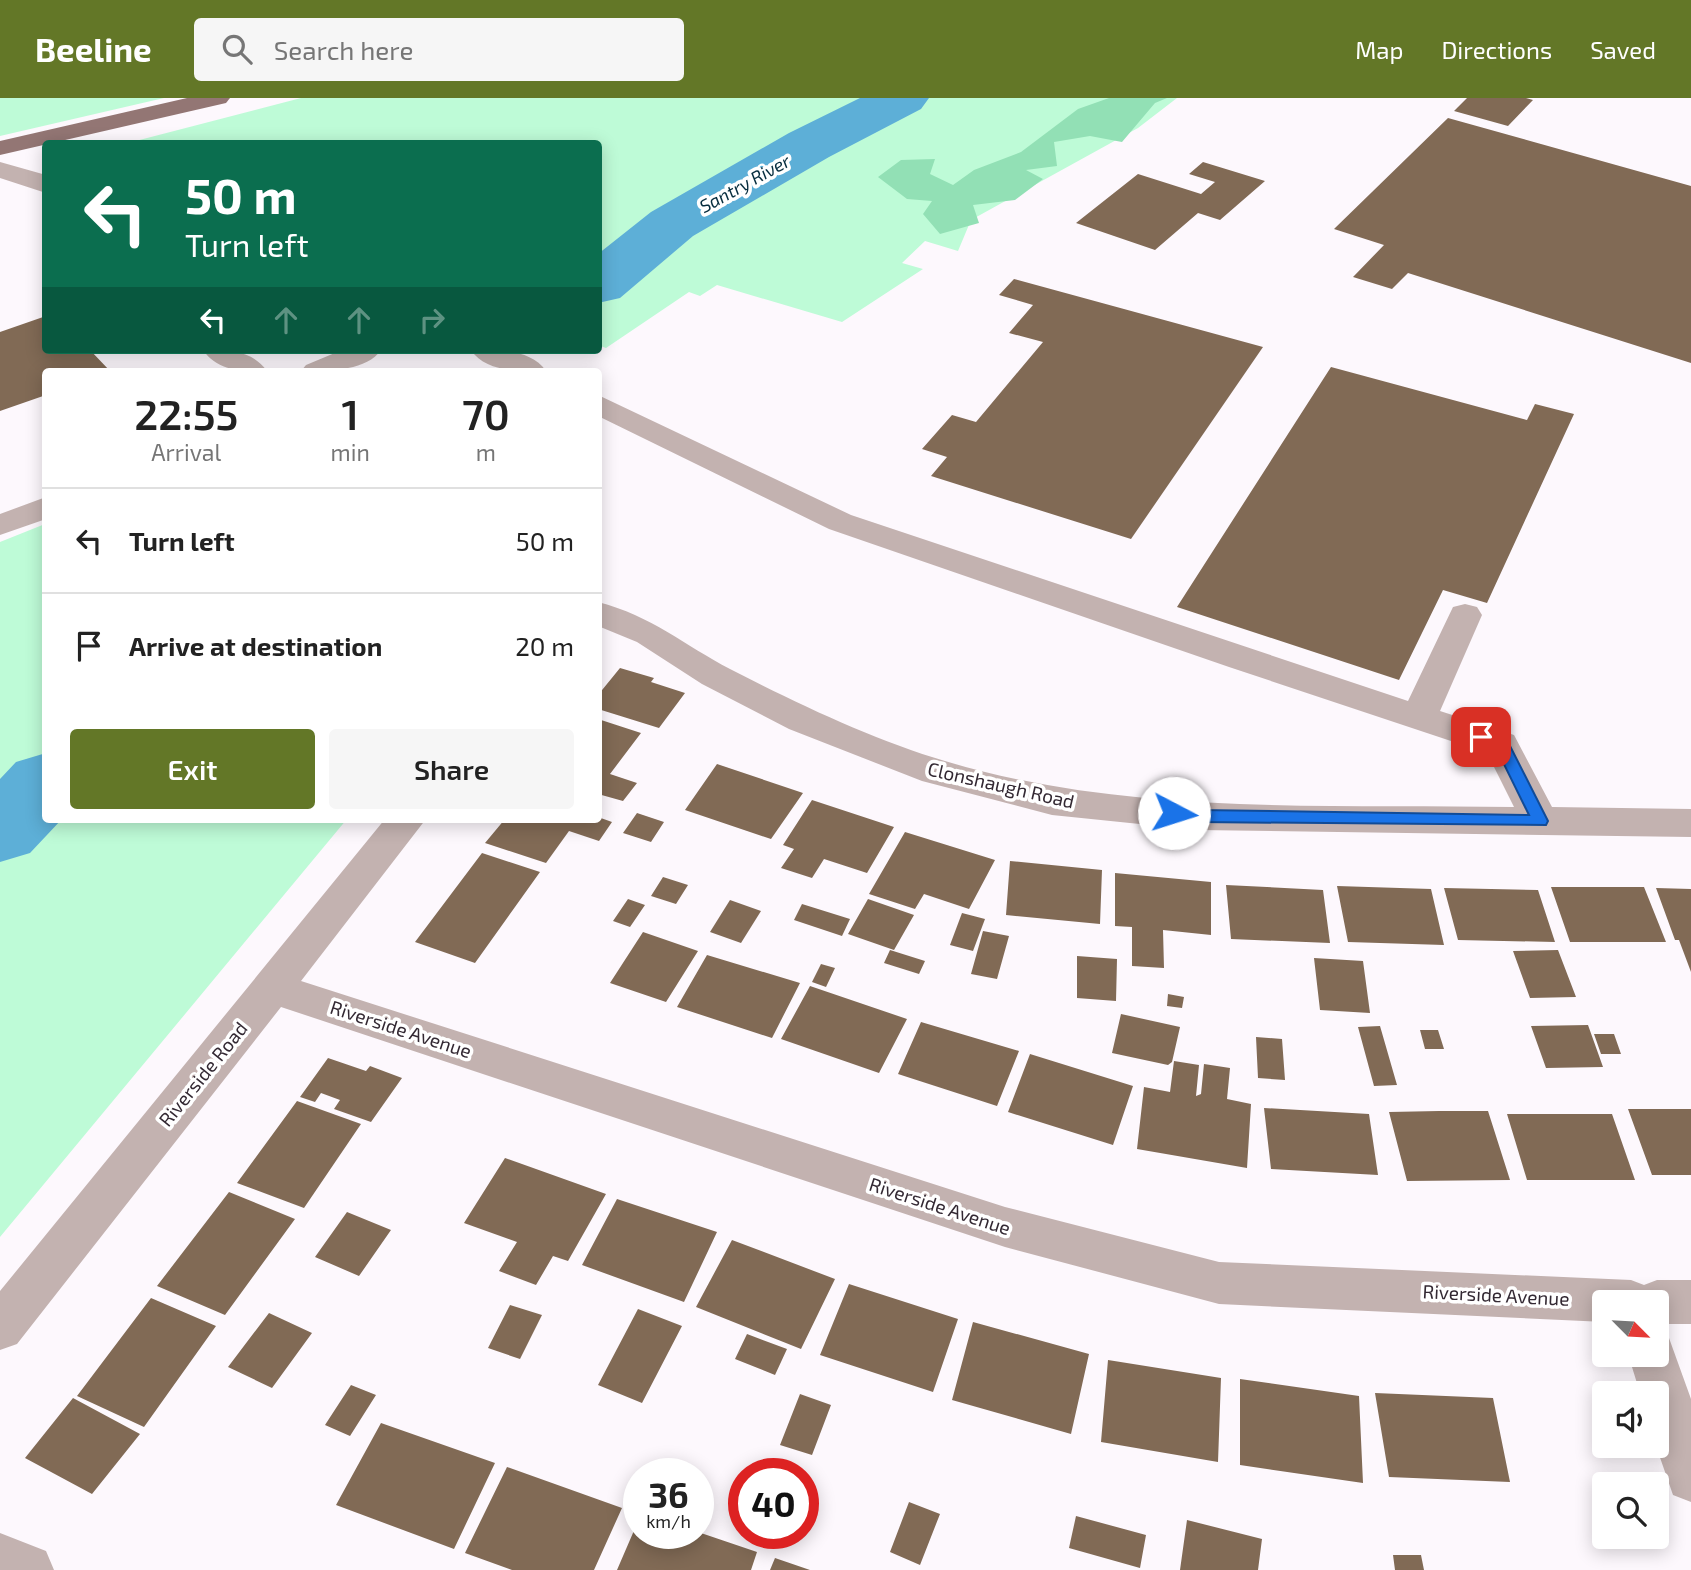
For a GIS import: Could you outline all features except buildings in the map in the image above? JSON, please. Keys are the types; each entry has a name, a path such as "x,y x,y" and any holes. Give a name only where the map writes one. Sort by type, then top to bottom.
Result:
{"main road":[{"path":"70,138 218,98"},
{"path":"0,148 42,142"}],"street":[{"path":"0,170 24,175 42,183"},
{"path":"223,354 246,368"},
{"path":"323,368 357,354"},
{"path":"494,354 524,368"},
{"path":"602,406 841,522 1501,744 1540,821"},
{"path":"0,525 42,509"},
{"name":"Clonshaugh Road","path":"602,615 649,634 715,676 802,720 935,772 1052,801 1198,816 1691,823"},
{"path":"1419,717 1465,615"},
{"name":"Riverside Road","path":"0,1328 404,823"},
{"name":"Riverside Avenue","path":"272,988 1005,1227 1219,1283 1592,1300"},
{"path":"1670,1302 1691,1302"},
{"path":"1656,1367 1691,1477"},
{"path":"0,1559 27,1570"}],"green space":[{"path":"0,98 164,98 0,136"},
{"path":"301,98 1177,98 1138,128 971,220 958,251 925,241 902,263 923,269 842,322 717,285 700,296 689,292 606,348 602,346 602,140 139,140"},
{"path":"1109,98 1167,98 1155,103 1122,142 1090,136 1054,142 1057,166 1026,170 1043,179 1015,200 973,205 979,223 940,234 923,214 932,201 907,199 878,177 901,160 935,159 930,174 953,185 974,170 1021,152 1078,109"},
{"path":"42,525 42,823 344,823 0,1237 0,542"}],"waterway":[{"name":"Santry River","path":"602,282 672,224 809,145 902,98"},
{"name":"Santry River","path":"0,831 42,787"}],"route":[{"path":"1174,813 1198,816 1540,821 1501,744 1481,737"}]}
